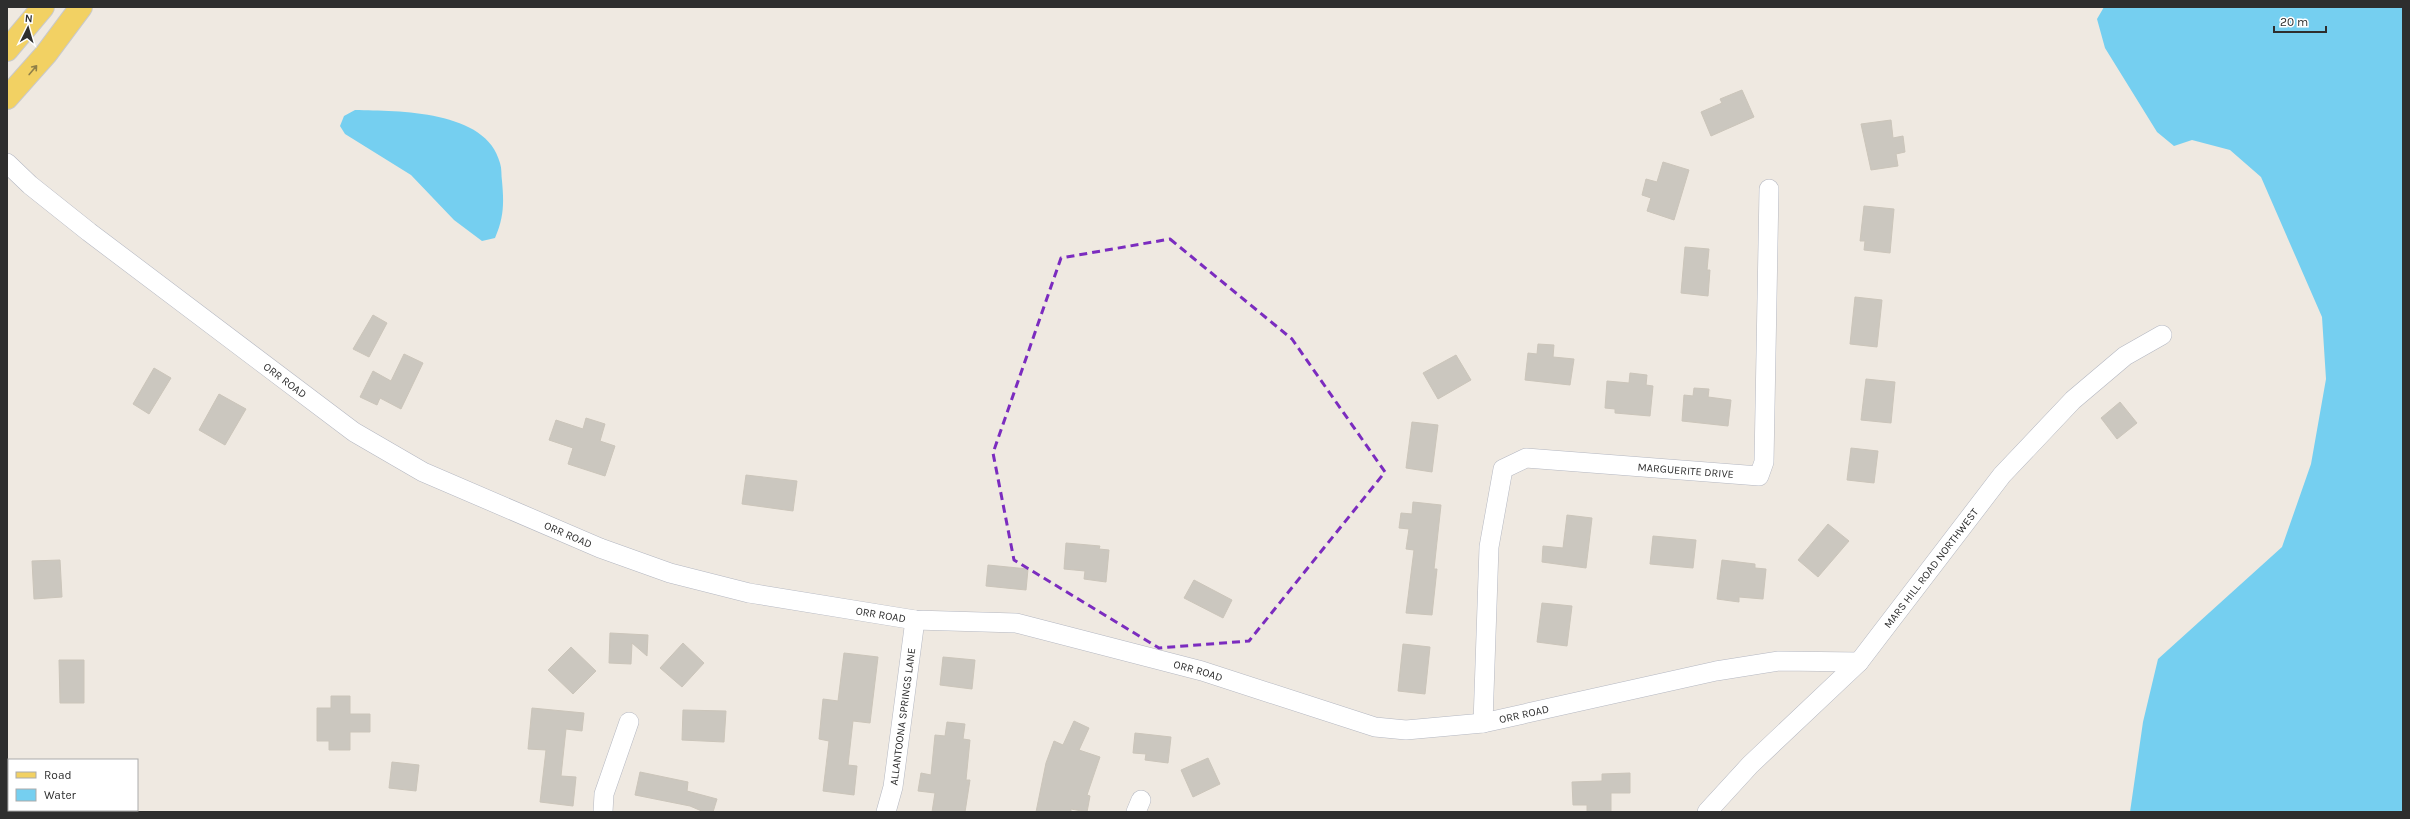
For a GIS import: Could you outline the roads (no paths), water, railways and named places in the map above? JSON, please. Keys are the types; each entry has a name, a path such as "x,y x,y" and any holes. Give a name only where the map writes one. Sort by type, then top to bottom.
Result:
{"main road":[{"path":"7,50 43,7"},
{"path":"7,98 46,54 81,7"}],"street":[{"name":"ORR ROAD","path":"7,163 30,185 89,232 354,432 423,472 600,548 670,573 749,593 915,620 1016,623 1202,671 1375,727 1406,730 1483,723 1716,671 1779,661 1860,662"},
{"name":"MARGUERITE DRIVE","path":"1483,723 1489,548 1503,469 1526,458 1759,476 1764,462 1769,189"},
{"name":"MARS HILL ROAD NORTHWEST","path":"1707,812 1750,766 1860,662 2002,475 2079,396 2124,356 2162,335"},
{"name":"ALLANTOONA SPRINGS LANE","path":"886,812 893,787 915,620"},
{"path":"603,812 604,794 629,722"}],"water":[{"path":"2104,7 2403,7 2403,812 2130,812 2143,722 2158,659 2282,547 2311,464 2326,379 2322,317 2261,177 2230,150 2192,140 2174,146 2157,132 2105,48 2097,19"},
{"path":"355,110 394,111 439,117 460,123 478,132 492,146 501,168 503,210 495,238 482,241 454,220 411,175 345,134 340,126 344,116"}]}
